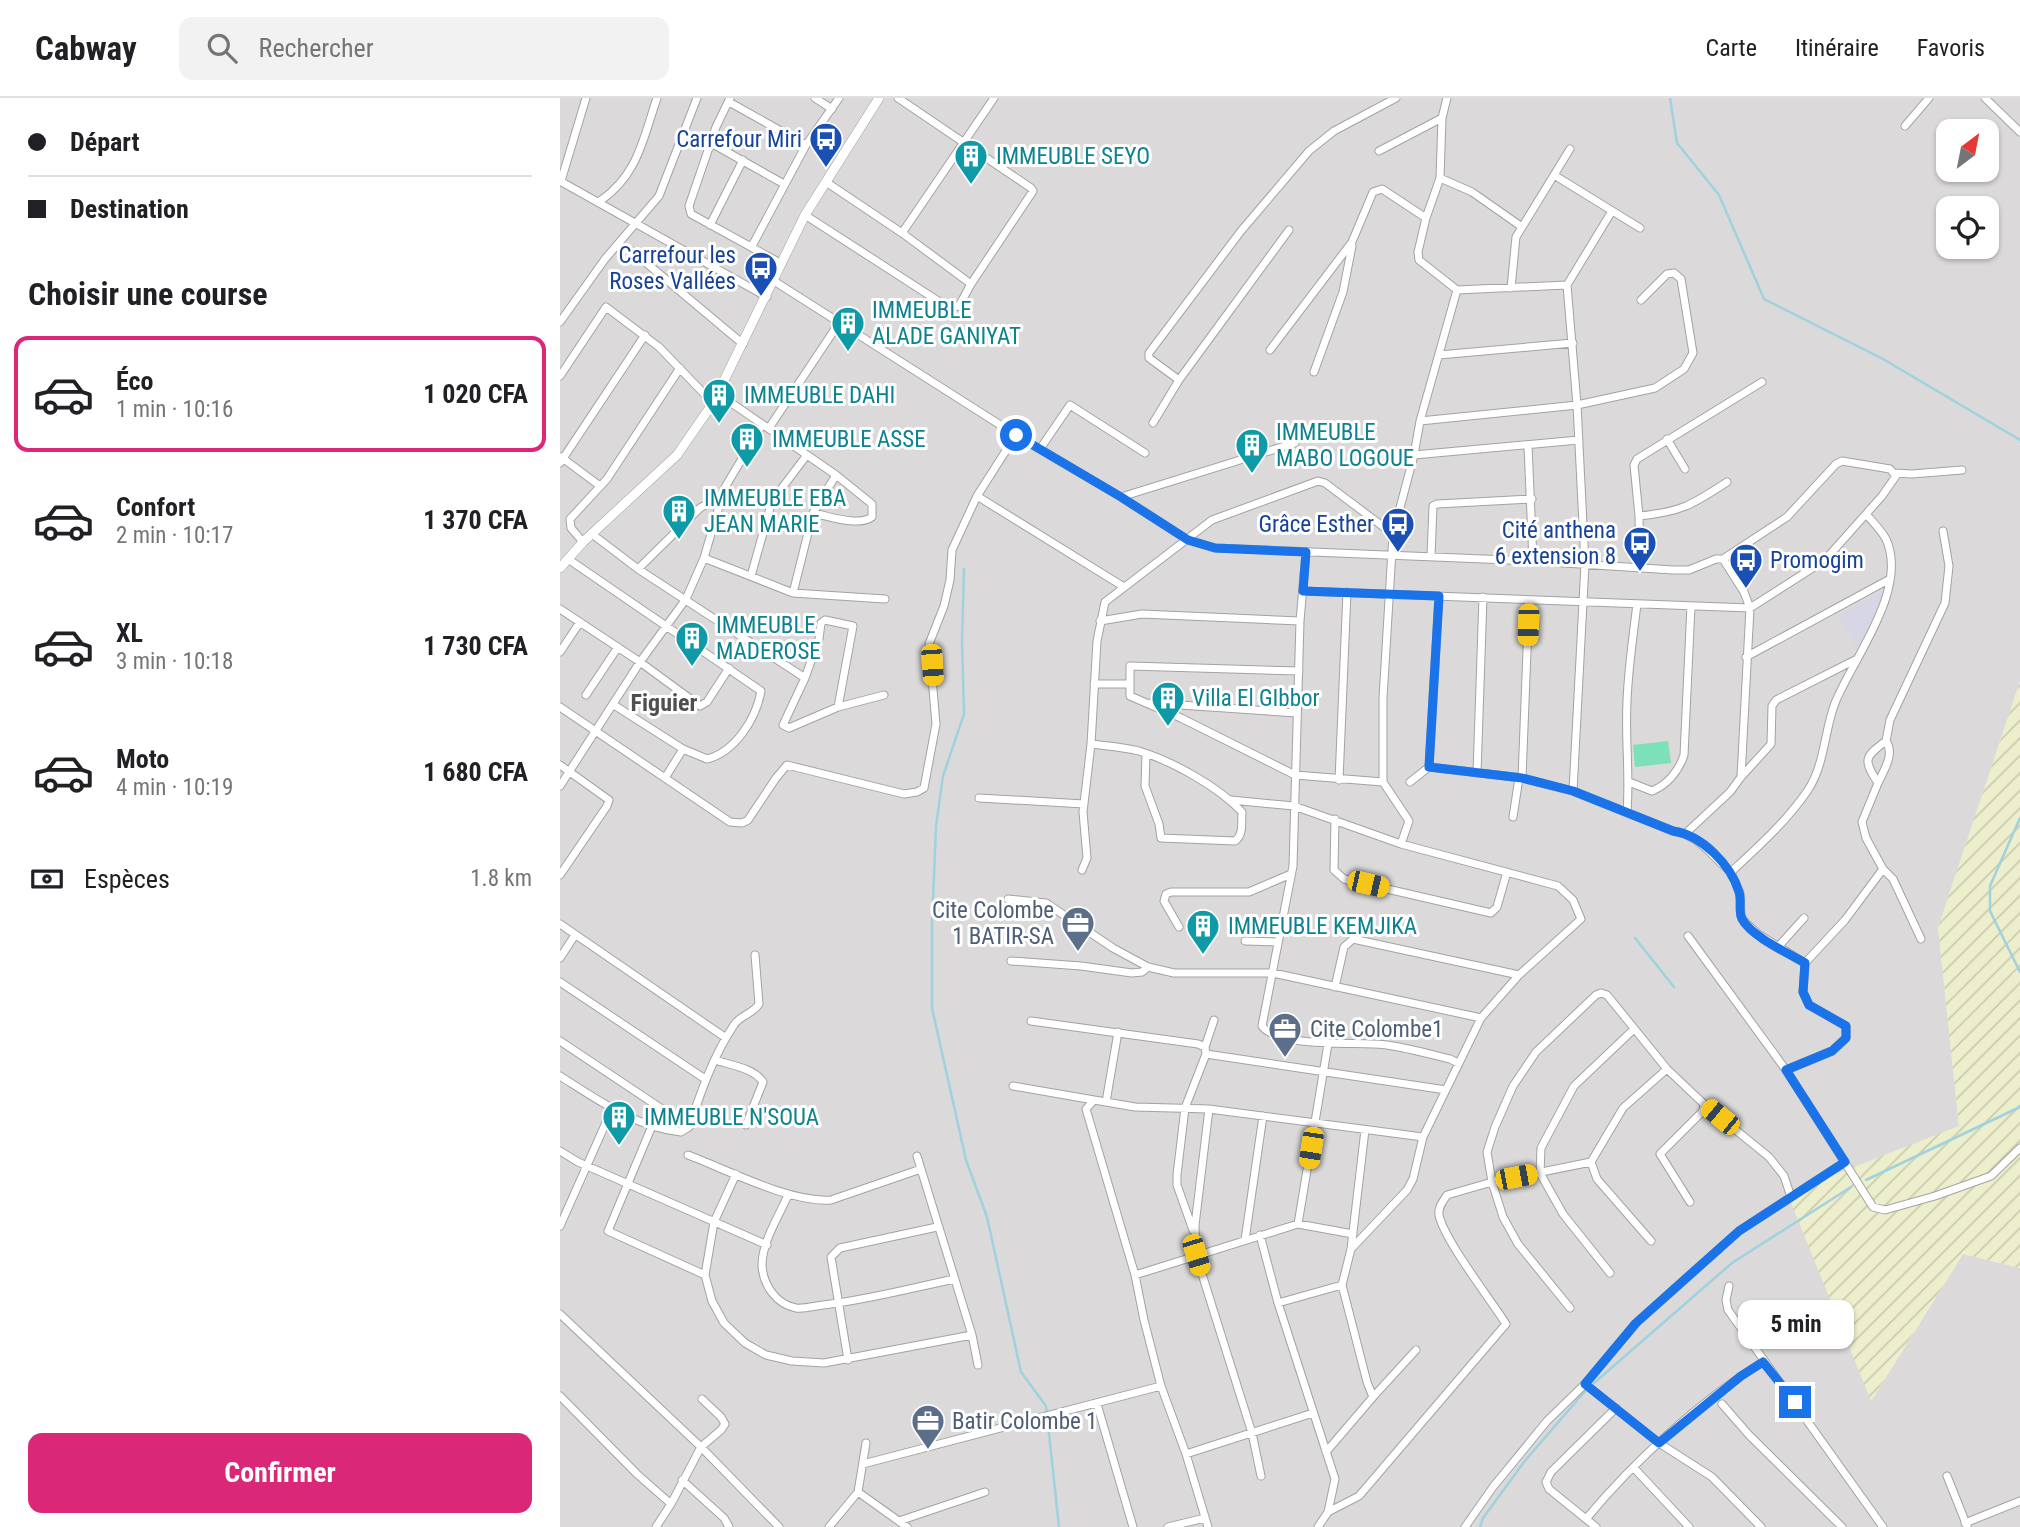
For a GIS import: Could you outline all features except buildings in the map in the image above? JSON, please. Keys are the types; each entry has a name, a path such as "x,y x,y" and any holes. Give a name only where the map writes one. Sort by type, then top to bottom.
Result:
{"street":[{"path":"586,98 561,181 767,297"},
{"path":"600,201 626,179 638,155 657,98"},
{"path":"560,322 635,221 659,196 697,98"},
{"path":"815,98 832,109"},
{"path":"751,246 806,145 839,98"},
{"path":"560,568 583,542 677,455 713,403 805,215 879,98"},
{"path":"805,215 949,308 959,306 1033,191 898,98"},
{"path":"902,233 994,98"},
{"path":"1179,380 1153,363 1149,353 1241,231 1309,152 1334,131 1396,98"},
{"path":"1447,98 1442,118 1440,178 1426,218 1418,252 1419,260 1457,290 1567,285"},
{"path":"1905,126 1929,98"},
{"path":"1985,98 2020,132"},
{"path":"782,264 691,214 689,206 711,143 730,100 806,145"},
{"path":"1379,151 1442,118"},
{"path":"711,143 784,184"},
{"path":"1511,288 1515,243 1570,149"},
{"path":"710,225 743,160"},
{"path":"1554,175 1640,229"},
{"path":"1440,178 1472,192 1522,227"},
{"path":"826,182 971,284"},
{"path":"1314,372 1343,292 1352,242 1373,192 1382,189 1426,218"},
{"path":"1573,791 1585,564 1573,343 1567,285 1612,211"},
{"path":"1153,423 1179,380 1289,230"},
{"path":"1270,350 1352,242"},
{"path":"632,250 743,344"},
{"path":"1420,421 1577,405 1655,388 1684,369 1693,354 1681,279 1674,273 1667,274 1641,300"},
{"path":"774,281 1016,435 1188,540 1215,548 1689,570 1716,559 1723,559 1787,517 1836,464 1842,461 1890,469 1896,477 1825,560 1750,608 1303,591"},
{"path":"1401,844 1409,821 1383,782 1383,698 1394,534 1420,421 1457,290"},
{"path":"560,376 606,307 645,335 713,403"},
{"path":"560,786 640,662 686,599 704,558 724,489 765,426 839,323"},
{"path":"600,486 561,459 645,335"},
{"path":"1439,355 1573,343"},
{"path":"583,542 571,528 570,519 600,486 680,368"},
{"path":"1640,567 1634,465 1642,454 1762,382"},
{"path":"717,393 836,475 872,504 872,517 867,520 813,513"},
{"path":"1040,449 1070,405 1145,453"},
{"path":"560,707 735,823 748,820 753,815 787,765 904,794 924,788 936,724 929,644 944,606 950,580 951,550 977,496 1016,435"},
{"path":"1667,439 1685,469"},
{"path":"1414,455 1579,440"},
{"path":"1121,497 1295,443"},
{"path":"1528,446 1533,561"},
{"path":"751,576 772,501 807,455"},
{"path":"1894,473 1962,470"},
{"path":"793,593 813,513 836,475"},
{"path":"1082,870 1087,858 1084,804 1100,621 1105,602 1212,520 1318,481 1325,483 1394,534"},
{"path":"1639,516 1668,513 1688,507 1727,482"},
{"path":"977,496 1124,587"},
{"path":"1431,556 1433,506 1532,499"},
{"path":"638,569 701,508 707,504 720,504"},
{"path":"1731,872 1786,819 1813,781 1836,701 1884,607 1890,579 1890,552 1887,542 1866,514"},
{"path":"1878,783 1867,765 1867,758 1886,741 1890,720 1945,603 1950,566 1943,531"},
{"path":"592,534 638,569 805,678"},
{"path":"1306,552 1300,621 1291,874 1262,1026 1271,1034 1328,1044 1385,1045 1458,1063"},
{"path":"704,558 793,593 885,599"},
{"path":"568,559 761,691 742,735 726,751 707,759 682,749 614,705"},
{"path":"1723,559 1744,592 1750,608 1741,777"},
{"path":"1746,657 1890,579"},
{"path":"1339,780 1347,592"},
{"path":"1429,767 1439,596"},
{"path":"1477,773 1483,597"},
{"path":"1513,817 1521,778 1529,600"},
{"path":"1627,811 1627,701 1637,604"},
{"path":"1629,782 1652,791 1661,787 1680,766 1684,755 1691,606"},
{"path":"560,609 700,706 705,704 729,668"},
{"path":"1100,621 1142,614 1300,621"},
{"path":"838,707 853,626 822,621 819,639 805,678 785,719 785,727 838,707 884,695"},
{"path":"560,652 580,622"},
{"path":"586,695 618,647"},
{"path":"1686,833 1730,792 1771,744 1772,706 1776,700 1856,660"},
{"path":"1299,671 1130,666 1130,696 1181,718 1295,775 1383,782"},
{"path":"1094,684 1129,684"},
{"path":"1145,703 1297,713"},
{"path":"1886,741 1890,746 1890,755 1862,822 1866,838 1883,869 1893,879 1921,939"},
{"path":"1091,744 1146,754 1187,773 1231,800 1242,812 1241,835 1235,841 1161,838 1145,786 1146,754"},
{"path":"666,778 682,749"},
{"path":"560,765 608,800 607,806 560,874"},
{"path":"1410,782 1429,767 1521,778 1573,791 1673,831 1686,833 1704,845 1731,872 1740,893 1741,916 1744,921 1778,947 1805,963"},
{"path":"979,798 1084,804"},
{"path":"1231,800 1294,806 1401,844 1558,886 1573,900 1581,919 1520,975 1481,1018 1423,1136 1413,1179 1407,1190 1351,1249"},
{"path":"1335,819 1334,870 1344,879 1491,913 1497,907 1507,872"},
{"path":"1786,1070 1832,1051 1846,1038 1846,1026 1809,1005 1803,992 1805,963 1845,920 1883,869"},
{"path":"1179,927 1164,901 1166,894 1249,892 1291,874"},
{"path":"1008,899 1046,903 1113,948 1148,967 1174,973 1273,973 1481,1018"},
{"path":"1778,947 1804,918"},
{"path":"560,924 726,1038"},
{"path":"560,958 575,935"},
{"path":"1688,936 1786,1070 1873,1208 1885,1210 1991,1176 2020,1148"},
{"path":"1335,987 1344,947 1353,939 1520,975"},
{"path":"1245,941 1279,942"},
{"path":"560,1076 612,1109 652,1126 681,1132 689,1127 705,1079 736,1021 752,1012 759,1004 755,955"},
{"path":"1011,961 1132,973 1142,972 1148,967"},
{"path":"560,982 705,1079"},
{"path":"1570,1308 1518,1244 1503,1217 1492,1182 1487,1152 1513,1086 1536,1052 1596,995 1606,995 1667,1069 1705,1105 1769,1157 1784,1176 1791,1197"},
{"path":"1195,1237 1177,1185 1185,1108 1214,1020"},
{"path":"1031,1021 1198,1044 1206,1050 1323,1072 1446,1090"},
{"path":"1610,1273 1563,1214 1540,1172 1541,1148 1574,1086 1634,1029"},
{"path":"1106,1102 1118,1032"},
{"path":"560,1041 689,1127"},
{"path":"1298,1224 1328,1044"},
{"path":"715,1060 751,1072 763,1082 746,1125"},
{"path":"1328,1512 1359,1496 1506,1324 1450,1237 1439,1215 1442,1203 1452,1192 1591,1162 1623,1108 1667,1069"},
{"path":"1013,1086 1135,1107 1209,1109 1423,1136"},
{"path":"1094,1100 1086,1109 1135,1275 1161,1386 1186,1454 1208,1527"},
{"path":"1690,1202 1660,1154 1702,1112 1705,1105"},
{"path":"560,1226 612,1109"},
{"path":"1209,1109 1195,1237 1196,1255 1252,1433 1261,1476"},
{"path":"1245,1240 1263,1116"},
{"path":"652,1126 608,1231 705,1275"},
{"path":"1365,1129 1351,1249 1342,1285 1367,1382 1374,1397"},
{"path":"560,1151 627,1185 766,1245"},
{"path":"688,1155 788,1195 819,1201 831,1200 920,1169"},
{"path":"917,1156 972,1335 978,1365"},
{"path":"1591,1162 1597,1179 1651,1241"},
{"path":"1465,1527 1493,1487 1547,1421 1585,1384 1636,1323 1739,1231 1845,1162"},
{"path":"736,1174 714,1222 705,1275 712,1301 724,1323 745,1343 766,1355 792,1362 824,1363 972,1335"},
{"path":"788,1195 766,1245 762,1265 764,1280 771,1293 783,1303 797,1308 837,1304 955,1279"},
{"path":"1135,1275 1298,1224 1353,1234"},
{"path":"848,1360 831,1257 840,1248 937,1227"},
{"path":"1260,1235 1278,1303 1335,1479 1328,1512 1318,1527"},
{"path":"1278,1303 1342,1285"},
{"path":"1729,1286 1728,1310 1883,1527"},
{"path":"560,1314 701,1447 779,1527"},
{"path":"1326,1452 1416,1349"},
{"path":"1586,1519 1659,1443 1741,1376 1763,1362"},
{"path":"1585,1384 1659,1443 1712,1476 1761,1527"},
{"path":"863,1464 1161,1386"},
{"path":"560,1396 637,1474 671,1504"},
{"path":"656,1527 701,1447 721,1430 724,1424 721,1417 702,1399"},
{"path":"1097,1404 1133,1527"},
{"path":"1722,1404 1749,1435 1842,1527"},
{"path":"1596,1527 1549,1489 1546,1482 1551,1472 1616,1408"},
{"path":"1186,1454 1312,1413"},
{"path":"829,1527 858,1492 866,1443"},
{"path":"1634,1468 1689,1527"},
{"path":"1947,1476 1966,1525 2020,1501"},
{"path":"682,1480 724,1518 729,1527"},
{"path":"858,1492 907,1527"},
{"path":"899,1521 985,1492"},
{"path":"1168,1527 1205,1518"}],"shaded area":[{"path":"560,98 2020,98 2020,681 1938,928 1959,1126 1872,1400 1963,1254 2020,1268 2020,1527 560,1527"},
{"path":"1885,589 1871,626 1860,652 1838,616"}],"green space":[{"path":"2020,681 2020,1268 1963,1254 1871,1401 1787,1193 1959,1126 1938,928"},
{"path":"1668,741 1671,763 1635,767 1633,745"}],"waterway":[{"path":"1670,98 1677,143 1719,195 1764,299 1883,359 2020,440"},
{"path":"964,569 964,714 943,776 936,826 932,1008 966,1160 987,1217 1021,1372 1046,1406 1059,1527"},
{"path":"2020,818 1990,886 1990,911 2020,972"},
{"path":"1635,938 1674,987"},
{"path":"1866,1180 2020,1107"},
{"path":"1594,1383 1732,1263 1851,1187"},
{"path":"1480,1527 1483,1518 1524,1462 1586,1390"}],"place":[{"name":"Carrefour Miri","path":"826,169"},
{"name":"IMMEUBLE SEYO","path":"971,186"},
{"name":"Carrefour les Roses Vallées","path":"761,298"},
{"name":"IMMEUBLE ALADE GANIYAT","path":"848,353"},
{"name":"IMMEUBLE DAHI","path":"719,425"},
{"name":"IMMEUBLE ASSE","path":"747,469"},
{"name":"IMMEUBLE MABO LOGOUE","path":"1252,475"},
{"name":"IMMEUBLE EBA JEAN MARIE","path":"679,541"},
{"name":"Grâce Esther","path":"1398,554"},
{"name":"Cité anthena 6 extension 8","path":"1640,573"},
{"name":"Promogim","path":"1746,590"},
{"name":"IMMEUBLE MADEROSE","path":"692,668"},
{"name":"Villa El GIbbor","path":"1168,728"},
{"name":"Cite Colombe 1 BATIR-SA","path":"1078,953"},
{"name":"IMMEUBLE KEMJIKA","path":"1203,956"},
{"name":"Cite Colombe1","path":"1285,1059"},
{"name":"IMMEUBLE N'SOUA","path":"619,1147"},
{"name":"Batir Colombe 1","path":"928,1451"}],"district":[{"name":"Figuier","path":"664,703"}],"route":[{"path":"1016,435 1188,540 1215,548 1306,552 1303,591 1439,596 1429,767 1522,778 1573,791 1673,831 1686,833 1704,845 1731,872 1740,893 1741,916 1744,921 1758,934 1805,963 1803,992 1809,1005 1846,1026 1846,1038 1832,1051 1786,1070 1845,1162 1739,1231 1636,1323 1585,1384 1659,1443 1741,1376 1763,1362 1795,1402"}]}
